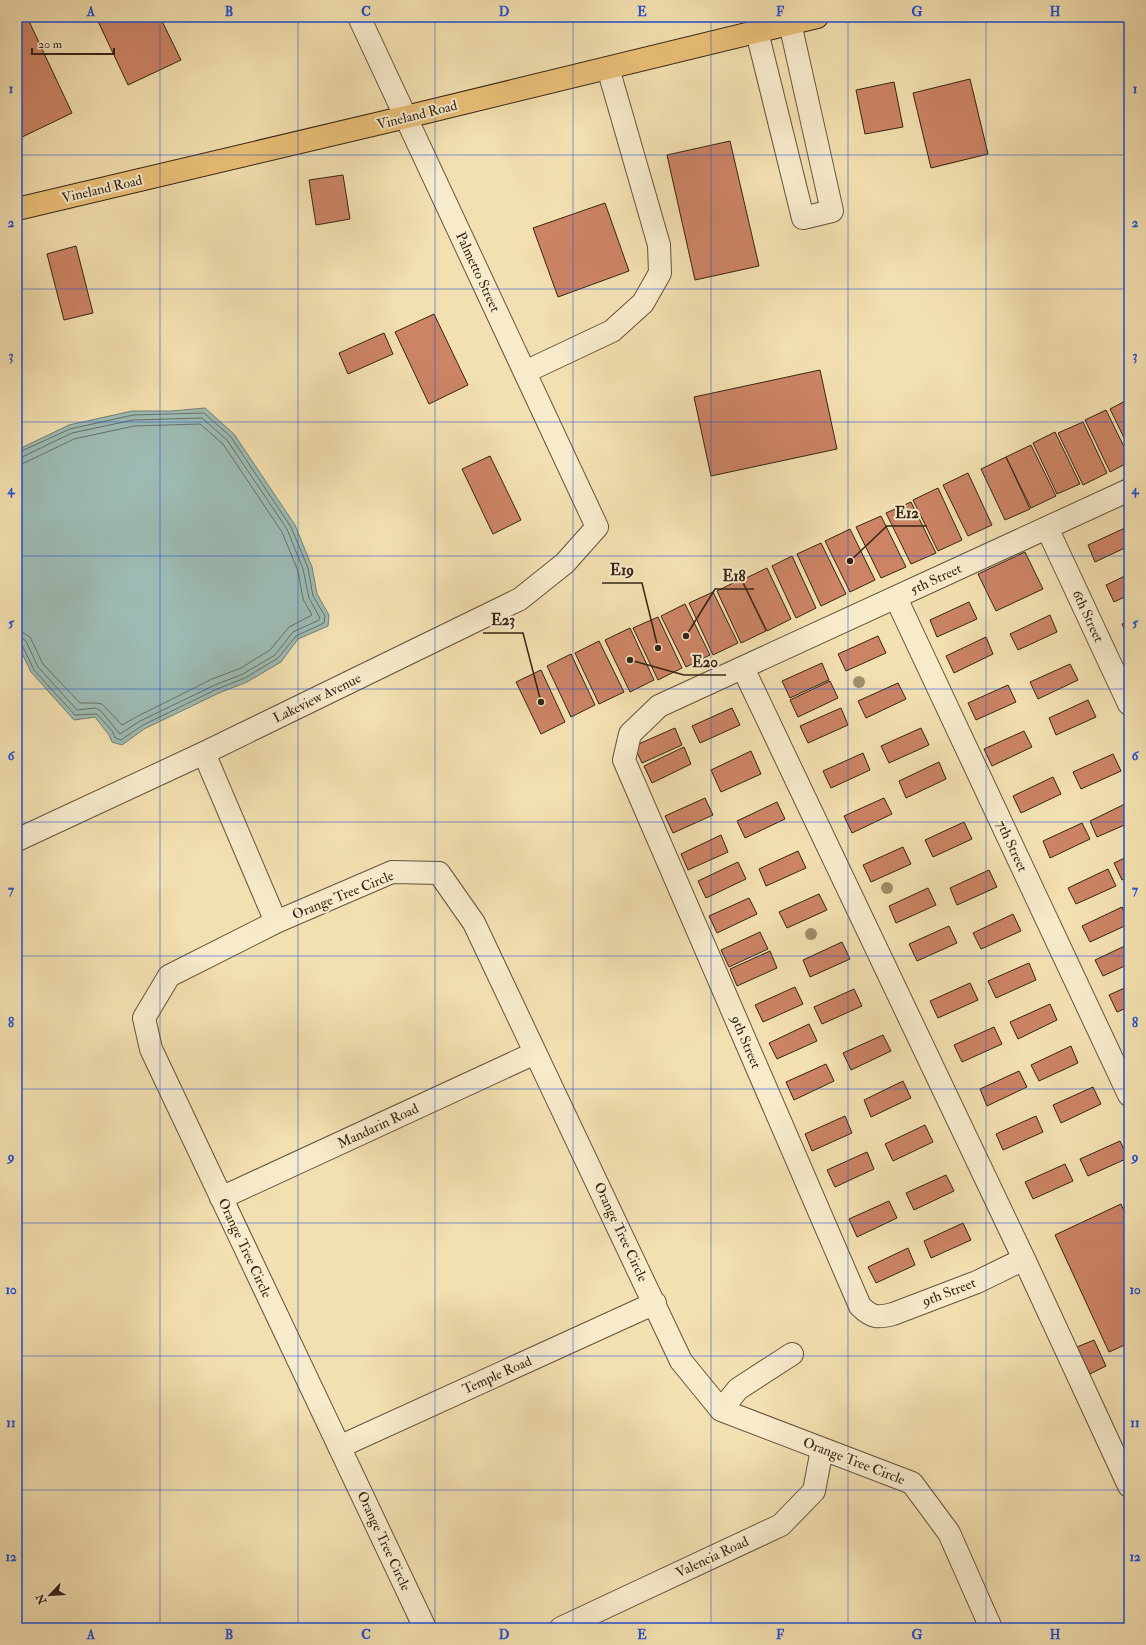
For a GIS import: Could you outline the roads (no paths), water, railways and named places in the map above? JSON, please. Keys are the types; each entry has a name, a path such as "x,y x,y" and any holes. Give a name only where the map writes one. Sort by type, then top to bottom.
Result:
{"main road":[{"name":"Vineland Road","path":"17,209 406,117 817,17"}],"street":[{"name":"Palmetto Street","path":"359,17 596,527"},
{"path":"757,32 803,218 832,211 790,23"},
{"path":"525,372 612,331 643,303 660,273 659,246 608,68"},
{"name":"5th Street","path":"743,668 1129,490"},
{"name":"Lakeview Avenue","path":"17,840 204,753 520,599 565,564 596,527"},
{"name":"6th Street","path":"1046,528 1129,704"},
{"name":"7th Street","path":"896,598 1129,1095"},
{"path":"743,668 1127,1477"},
{"name":"9th Street","path":"743,668 659,706 630,734 624,760 860,1306 867,1314 879,1317 893,1314 977,1282 1024,1259"},
{"name":"Orange Tree Circle","path":"204,753 276,922"},
{"name":"Orange Tree Circle","path":"425,1628 151,1049 144,1018 169,976 276,922 392,872 439,873 474,923 681,1361 721,1410 912,1483 949,1533 991,1628"},
{"name":"Mandarin Road","path":"221,1198 535,1053"},
{"name":"Temple Road","path":"339,1447 654,1303"},
{"path":"721,1410 738,1389 792,1354"},
{"name":"Valencia Road","path":"561,1628 781,1525 814,1491 822,1449"}],"water":[{"path":"205,408 234,434 295,525 312,567 317,594 329,615 328,626 298,639 281,662 247,682 219,693 144,729 122,745 112,742 109,735 95,717 74,720 31,672 17,643 17,450 69,425 132,411 171,411"}],"place":[{"name":"E12","path":"850,561"},
{"name":"E18","path":"686,636"},
{"name":"E19","path":"658,648"},
{"name":"E20","path":"630,660"},
{"name":"E23","path":"541,702"}]}
